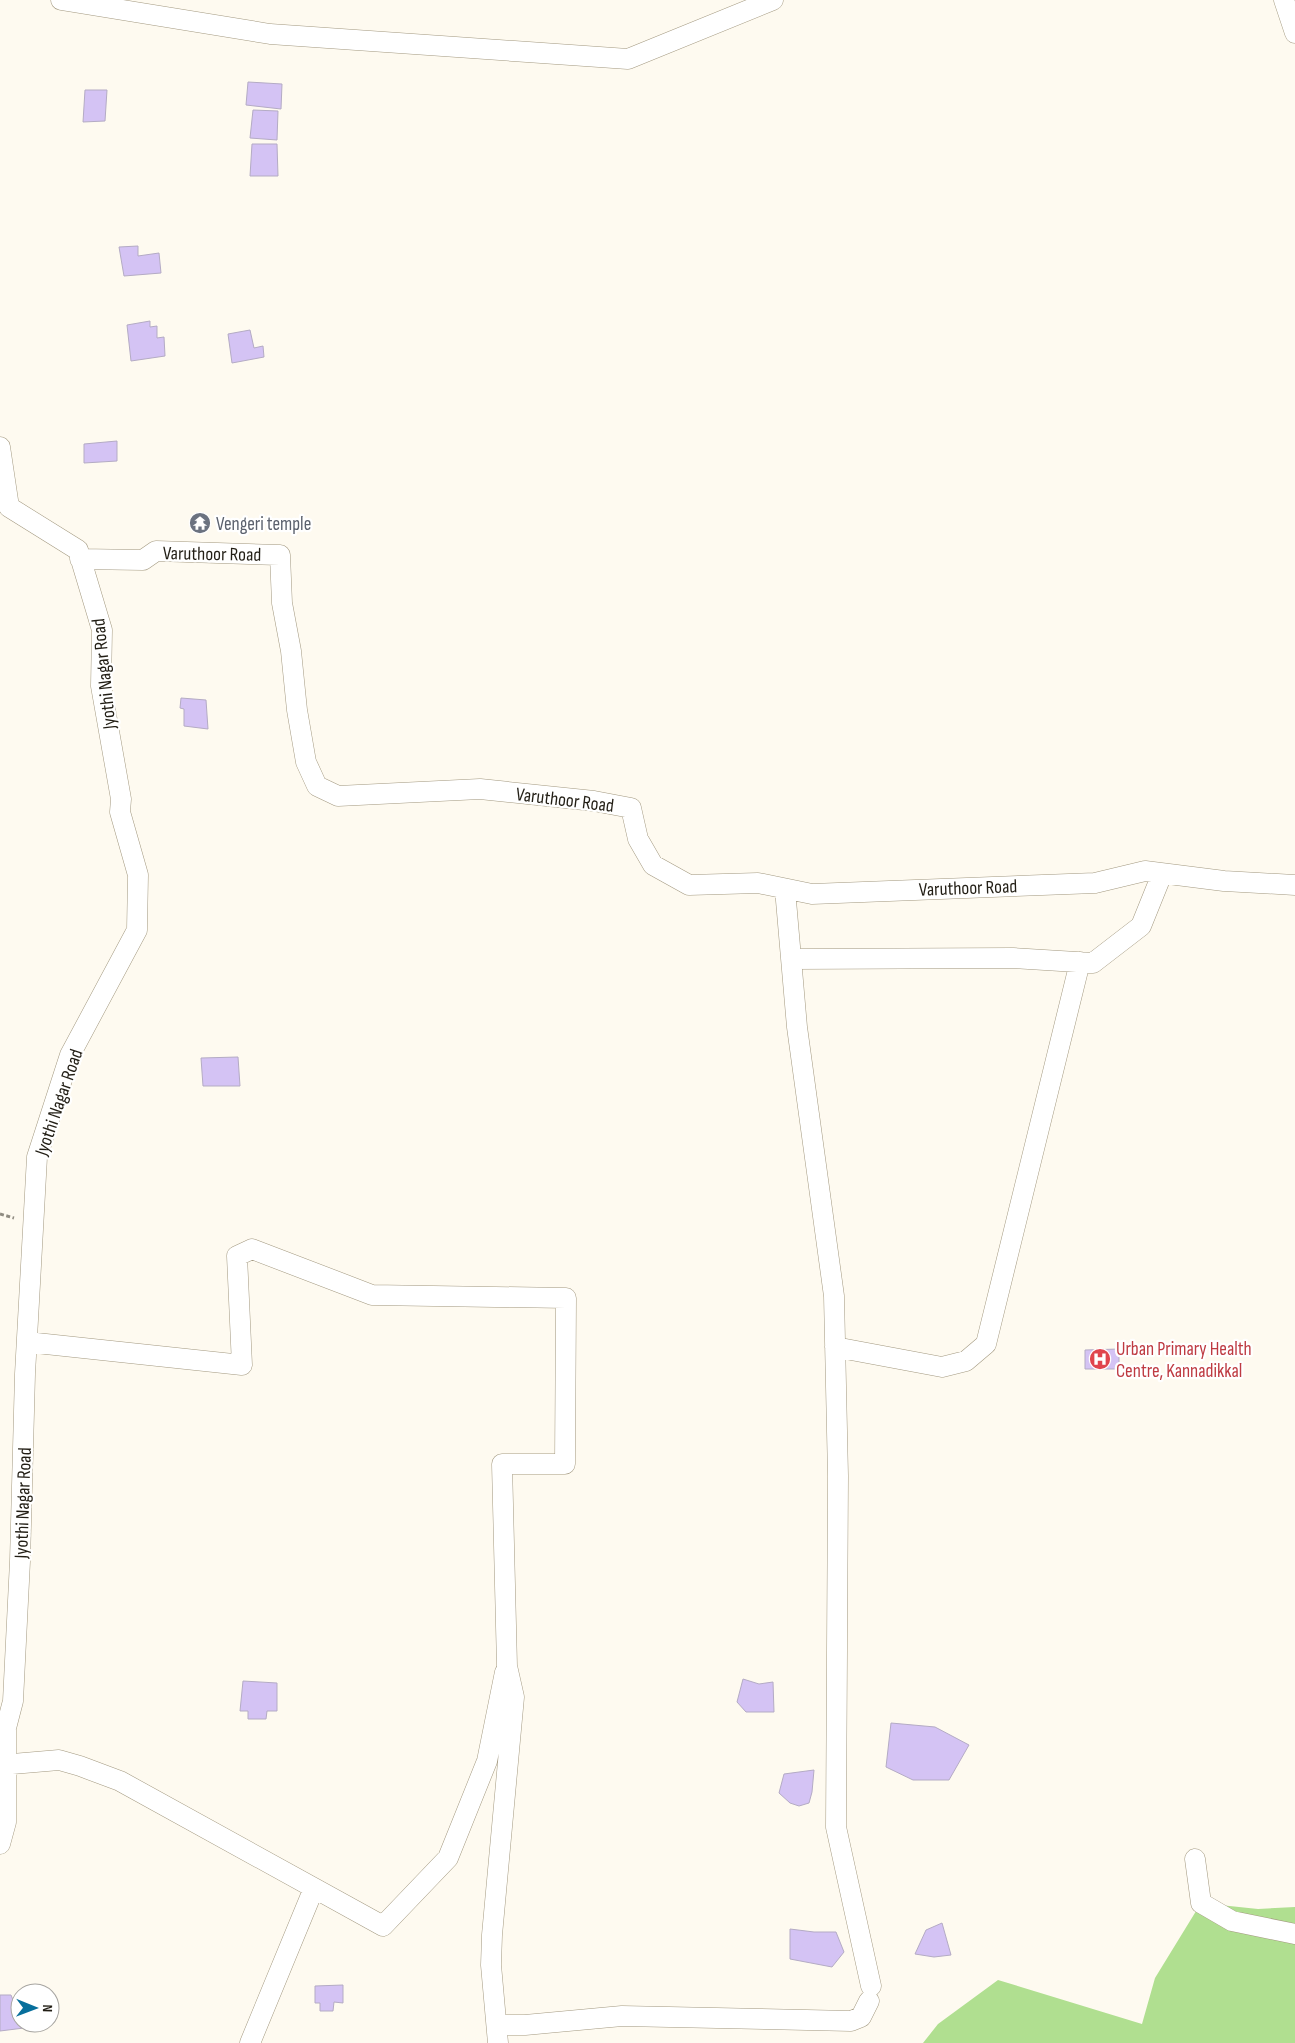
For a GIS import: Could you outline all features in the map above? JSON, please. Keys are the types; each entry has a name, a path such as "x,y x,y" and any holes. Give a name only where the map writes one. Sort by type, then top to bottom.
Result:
{"street":[{"path":"61,0 270,34 628,59 773,0"},
{"path":"1284,0 1295,33"},
{"name":"Jyothi Nagar Road","path":"0,447 9,507 78,550 102,630 101,686 121,799 120,812 138,876 137,930 70,1055 37,1157 27,1342 20,1561 13,1701 6,1728 3,1765 6,1822 0,1844"},
{"name":"Varuthoor Road","path":"80,559 143,560 156,551 280,555 282,603 291,651 296,710 306,762 317,786 338,796 480,789 594,801 631,808 638,840 653,865 688,885 758,883 821,894 1095,883 1145,872 1224,881 1295,885"},
{"path":"793,958 1013,958 1093,963 1141,926 1162,874"},
{"path":"27,1342 242,1364 237,1256 252,1249 372,1294 566,1298 565,1464 502,1464 507,1666 514,1696 491,1965 497,2034 525,2025 622,2016 851,2021 861,2017 870,1993 836,1827 838,1476 834,1296 797,1027 786,889"},
{"path":"835,1347 942,1367 966,1361 986,1344 1080,962"},
{"path":"3,1765 59,1760 120,1781 383,1926 448,1858 487,1761 507,1666"},
{"path":"1195,1859 1201,1903 1232,1920 1295,1934"},
{"path":"250,2043 314,1888"}],"path":[{"path":"0,1214 12,1218"}],"green space":[{"path":"1201,1903 1258,1909 1295,1907 1295,2043 923,2043 938,2024 998,1980 1142,2024 1155,1978"}],"building":[{"path":"248,82 282,84 281,109 246,105"},
{"path":"85,90 107,90 105,121 83,122"},
{"path":"253,110 278,111 277,140 250,138"},
{"path":"252,144 277,144 278,176 250,176"},
{"path":"138,246 138,256 159,253 161,273 124,276 119,247"},
{"path":"150,321 150,327 157,326 157,338 164,337 165,356 131,361 127,325"},
{"path":"250,330 254,348 263,346 264,357 232,363 228,334"},
{"path":"117,441 117,461 84,463 84,444"},
{"path":"181,698 206,700 208,729 184,726 184,709 180,708"},
{"path":"238,1057 240,1086 203,1086 201,1058"},
{"path":"1119,1349 1119,1369 1085,1369 1085,1350"},
{"path":"743,1679 759,1684 773,1682 774,1712 746,1712 737,1702"},
{"path":"243,1681 277,1683 277,1711 267,1711 266,1719 248,1719 248,1711 240,1711"},
{"path":"891,1723 935,1727 969,1745 949,1780 913,1780 886,1767"},
{"path":"814,1770 809,1803 799,1806 790,1803 779,1793 784,1774"},
{"path":"942,1923 951,1955 934,1957 915,1954 926,1930"},
{"path":"790,1929 836,1932 844,1952 832,1967 790,1959"},
{"path":"343,1985 343,2003 334,2002 333,2011 320,2011 320,2003 315,2003 315,1986"},
{"path":"0,1995 10,1995 10,2030 0,2031"}],"place":[{"name":"Vengeri temple","path":"200,523"},
{"name":"Urban Primary Health Centre, Kannadikkal","path":"1100,1359"}]}
